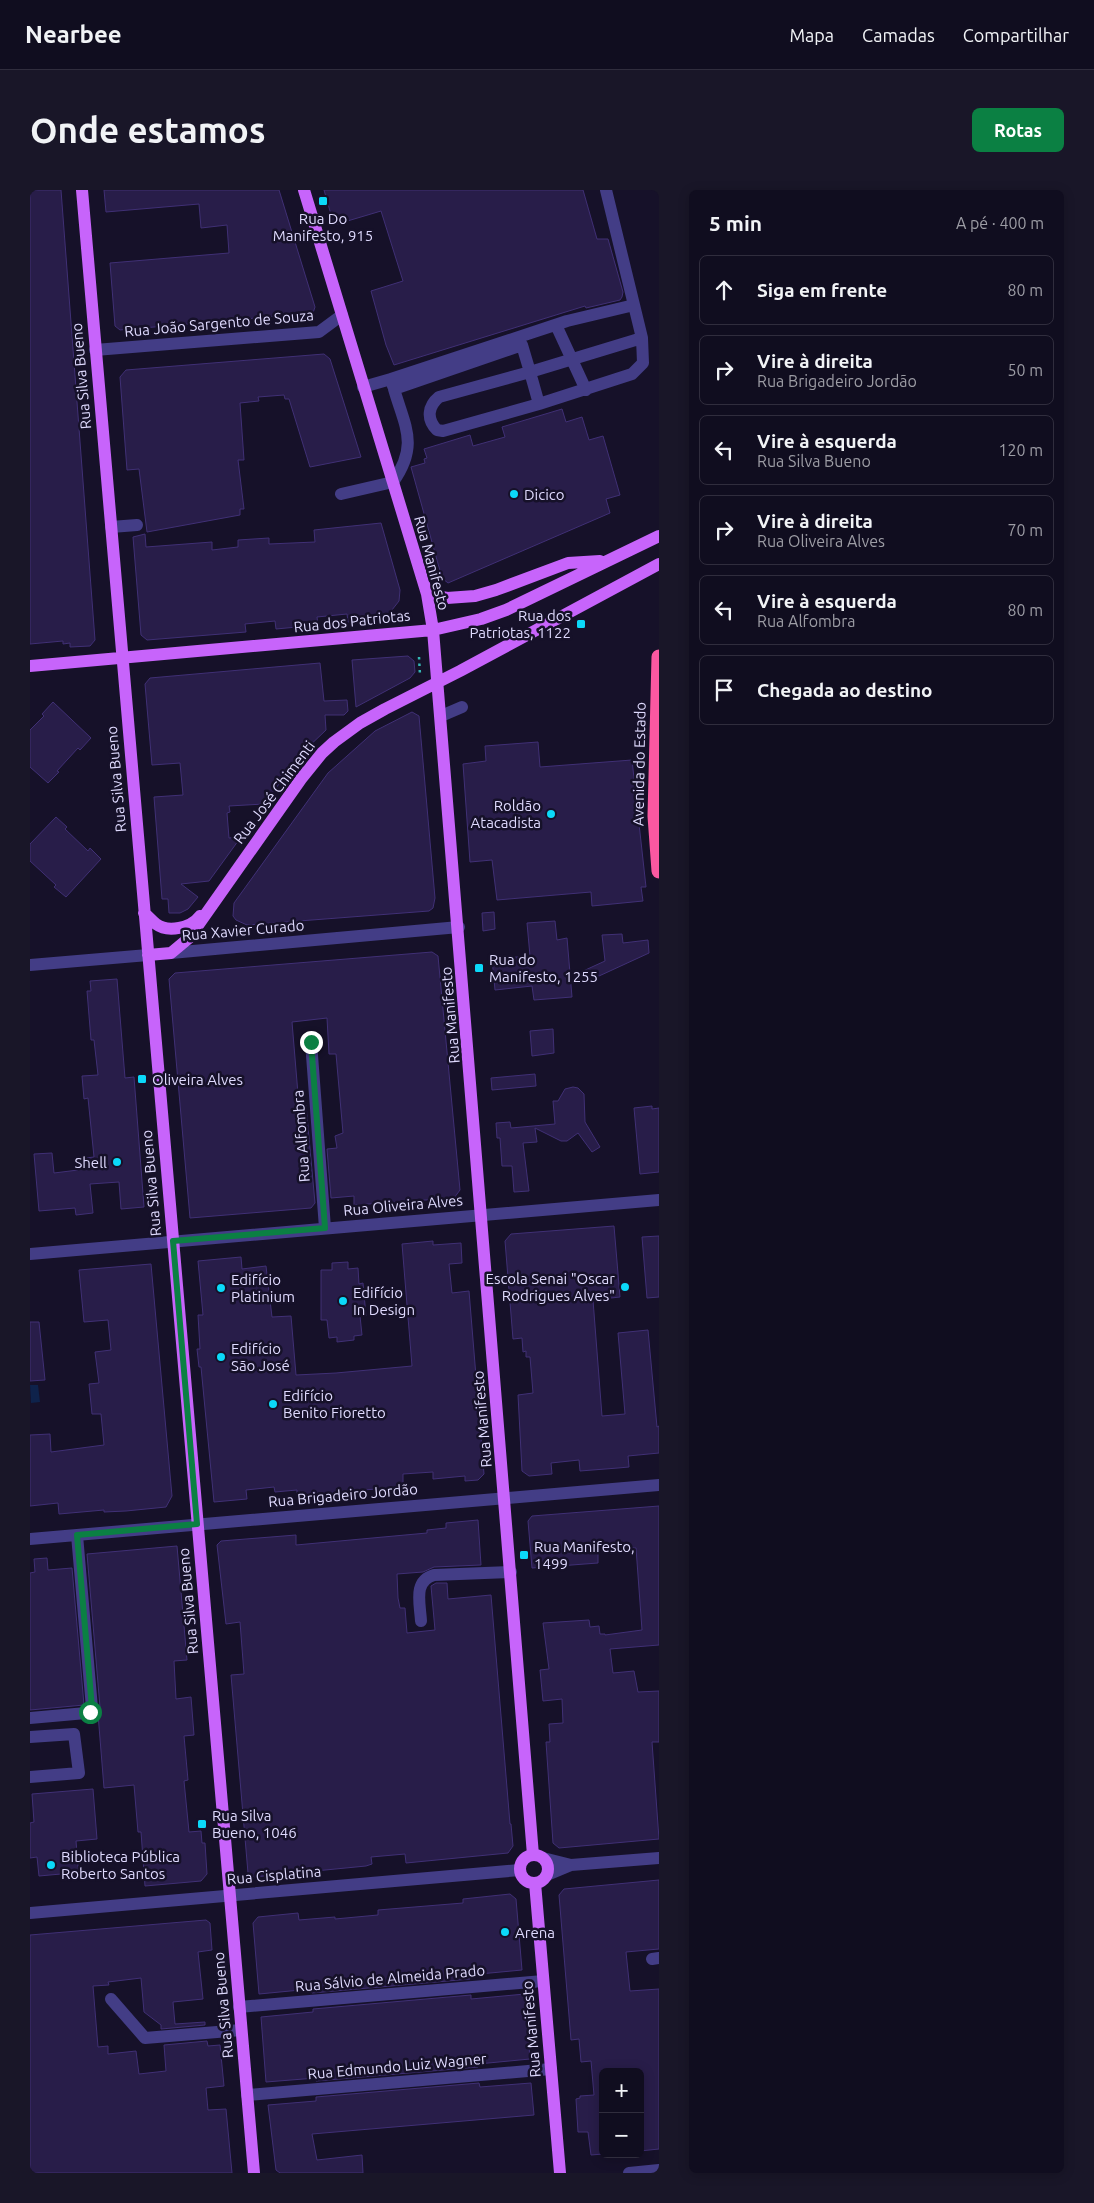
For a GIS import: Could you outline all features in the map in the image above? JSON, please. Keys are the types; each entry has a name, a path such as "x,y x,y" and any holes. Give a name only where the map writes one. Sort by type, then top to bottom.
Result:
{"highway":[{"name":"Avenida do Estado","path":"659,658 655,816 659,871"}],"main road":[{"name":"Rua Silva Bueno","path":"82,190 254,2173"},
{"name":"Rua Manifesto","path":"304,190 427,594 433,630 459,927 504,1498 538,1857"},
{"name":"Rua dos Patriotas","path":"30,666 433,630 481,619 506,610 659,536"},
{"path":"427,594 447,598 475,596 568,563 606,561"},
{"path":"438,682 659,564"},
{"name":"Rua José Chimenti","path":"144,913 156,925 166,928 186,927 197,921 206,912 301,779 322,753 360,724 438,682"},
{"name":"Rua José Chimenti","path":"171,953 189,938 205,918 206,912"},
{"name":"Rua Xavier Curado","path":"148,955 171,953"},
{"path":"538,1857 548,1866 547,1875 542,1881 536,1883 524,1878 520,1870 522,1862 538,1857"},
{"name":"Rua Manifesto","path":"536,1883 560,2173"}],"street":[{"path":"606,190 642,338 644,358 640,368 632,374 586,390 443,431 437,430 431,421 428,410 439,397 642,338"},
{"path":"392,384 556,325 634,305"},
{"name":"Rua João Sargento de Souza","path":"95,350 319,332 342,315"},
{"path":"556,325 586,390"},
{"path":"363,387 392,384 522,345 539,404"},
{"path":"341,494 393,482 401,470 409,446 408,432 392,384"},
{"path":"111,527 137,525"},
{"path":"441,716 462,707"},
{"name":"Rua Xavier Curado","path":"171,953 459,927"},
{"name":"Rua Xavier Curado","path":"30,965 148,955"},
{"name":"Rua Alfombra","path":"311,1042 325,1228"},
{"name":"Rua Oliveira Alves","path":"30,1254 659,1200"},
{"name":"Rua Brigadeiro Jordão","path":"30,1539 659,1484"},
{"path":"30,1718 86,1714 92,1708 77,1535"},
{"path":"421,1621 420,1587 421,1582 426,1577 434,1575 511,1572"},
{"path":"30,1737 74,1734 79,1773 30,1777"},
{"path":"538,1857 571,1865"},
{"path":"547,1875 571,1865 659,1858"},
{"name":"Rua Cisplatina","path":"30,1913 520,1870"},
{"name":"Rua Sálvio de Almeida Prado","path":"239,2007 543,1981"},
{"path":"111,1999 144,2038 241,2030"},
{"name":"Rua Edmundo Luiz Wagner","path":"247,2095 551,2069"},
{"path":"630,2173 659,2170"}],"path":[{"path":"419,657 420,676"}],"water":[{"path":"30,1385 38,1385 40,1402 31,1403"}],"building":[{"path":"30,190 61,190 95,640 90,646 70,647 70,643 63,644 63,641 30,644"},
{"path":"104,190 279,190 315,307 313,313 120,330 115,326 110,263 229,253 227,225 201,228 199,204 106,212"},
{"path":"324,190 583,190 597,239 608,239 623,292 622,297 620,300 586,308 585,306 394,365 386,345 371,291 403,281 381,211 334,225"},
{"path":"324,354 330,359 361,457 310,467 289,399 285,399 284,395 258,397 259,401 240,403 244,460 238,460 244,509 240,509 240,515 147,532 139,469 127,470 120,377 126,370"},
{"path":"562,409 566,422 582,417 589,440 603,436 620,495 606,499 610,513 448,583 442,578 411,467 425,463 424,459 427,458 424,449 470,435 473,446 505,437 502,427"},
{"path":"381,523 400,590 399,601 388,615 378,619 348,622 347,614 317,617 318,625 276,629 275,621 245,624 246,632 147,640 141,635 133,537 145,534 146,547 212,542 212,550 238,547 238,540 269,538 269,544 315,542 314,530"},
{"path":"408,656 414,661 415,672 410,678 356,707 352,660"},
{"path":"320,663 324,701 347,700 348,711 344,715 325,715 326,730 303,752 264,804 229,806 230,812 227,813 229,838 241,837 209,881 181,884 198,897 188,909 180,913 169,913 168,899 162,899 154,797 183,795 180,763 152,765 145,684 150,678"},
{"path":"53,702 91,738 80,750 78,748 48,783 30,767 30,730 44,716 42,714"},
{"path":"412,712 419,716 435,898 433,908 429,911 247,925 236,920 233,916 234,903 328,773 375,731"},
{"path":"538,742 540,767 632,760 646,887 641,887 643,901 592,906 591,892 497,900 492,860 470,862 463,764 486,761 485,746"},
{"path":"56,817 67,827 65,829 88,851 90,848 101,859 66,897 30,861 30,844"},
{"path":"494,912 495,929 483,931 482,913"},
{"path":"555,921 557,940 567,938 572,997 534,1000 532,986 495,990 492,959 530,956 527,923"},
{"path":"622,934 623,943 648,940 649,953 586,982 581,972 605,961 602,935"},
{"path":"432,952 438,956 460,1190 454,1198 354,1205 354,1196 331,1198 327,1149 337,1148 335,1136 343,1133 336,1054 329,1054 327,1018 292,1022 299,1106 306,1105 315,1203 311,1208 190,1218 169,979 175,973"},
{"path":"117,979 125,1078 134,1077 144,1207 121,1209 119,1182 90,1184 93,1213 76,1215 75,1208 39,1211 34,1154 52,1153 54,1173 78,1170 77,1159 94,1157 88,1098 84,1099 82,1076 98,1075 94,1040 91,1040 87,991 91,991 90,981"},
{"path":"553,1029 554,1053 532,1056 530,1031"},
{"path":"535,1074 536,1086 492,1090 491,1078"},
{"path":"578,1088 584,1094 585,1122 600,1147 592,1152 578,1133 567,1141 561,1141 535,1128 537,1142 523,1143 529,1191 514,1192 512,1166 502,1166 500,1138 497,1138 496,1123 510,1122 511,1128 555,1124 553,1101 558,1101 565,1089"},
{"path":"652,1106 652,1109 659,1108 659,1172 640,1174 634,1108"},
{"path":"614,1226 620,1297 593,1300 602,1416 625,1414 618,1333 648,1330 657,1427 659,1426 659,1453 628,1456 629,1467 580,1471 579,1460 551,1463 552,1474 529,1476 522,1471 518,1395 533,1393 530,1357 526,1357 526,1351 523,1352 522,1338 513,1339 505,1241 511,1234"},
{"path":"659,1236 659,1297 647,1298 642,1237"},
{"path":"433,1241 433,1245 461,1243 462,1263 449,1264 452,1293 469,1291 484,1474 478,1480 465,1481 465,1476 433,1479 433,1472 403,1474 403,1487 297,1495 297,1490 275,1492 274,1487 246,1490 247,1499 214,1502 201,1367 199,1367 197,1349 200,1349 198,1315 203,1315 198,1261 241,1257 242,1269 266,1266 272,1317 291,1316 296,1375 336,1373 412,1366 402,1244"},
{"name":"Edifício In Design","path":"348,1262 348,1269 358,1268 359,1284 363,1283 366,1316 360,1316 362,1335 354,1336 354,1340 337,1342 337,1337 329,1338 327,1320 321,1320 321,1270 332,1270 332,1263"},
{"path":"151,1264 172,1496 166,1507 126,1511 104,1512 104,1510 59,1514 58,1503 30,1506 30,1435 50,1434 51,1452 104,1445 101,1414 92,1414 89,1384 99,1383 95,1352 111,1350 108,1320 84,1322 79,1270"},
{"path":"30,1322 39,1322 45,1380 30,1381"},
{"path":"659,1506 659,1645 610,1649 613,1673 634,1671 638,1692 659,1691 659,1742 652,1742 659,1839 559,1848 553,1843 546,1742 550,1742 549,1724 563,1723 562,1699 543,1701 540,1670 549,1669 543,1623 589,1620 590,1627 599,1626 600,1634 605,1635 642,1630 636,1548 598,1549 598,1563 532,1568 528,1521 532,1516"},
{"path":"478,1520 481,1565 434,1567 423,1572 397,1574 398,1598 400,1608 405,1608 407,1633 435,1630 431,1586 436,1583 447,1583 448,1599 491,1595 513,1846 508,1853 406,1863 405,1854 371,1857 372,1864 366,1866 254,1877 248,1873 231,1675 244,1674 240,1622 226,1624 217,1545 221,1541 296,1535 296,1545 427,1533 427,1530 446,1528 446,1523"},
{"path":"177,1546 187,1660 174,1661 176,1699 191,1697 194,1735 184,1736 188,1780 184,1781 189,1832 201,1831 202,1843 205,1843 207,1874 201,1881 145,1886 141,1832 138,1832 134,1785 104,1788 98,1714 100,1707 87,1554"},
{"path":"47,1558 48,1570 72,1568 84,1705 30,1710 30,1573 35,1572 34,1559"},
{"path":"93,1789 97,1839 76,1841 79,1878 62,1880 61,1874 39,1876 37,1857 30,1858 30,1823 34,1822 32,1794"},
{"path":"659,1880 659,1949 626,1952 630,1991 659,1989 659,2149 644,2151 644,2068 599,2068 599,2154 591,2155 588,2132 578,2132 576,2099 580,2098 580,2096 594,2095 591,2061 581,2062 579,2039 571,2040 559,1895 564,1889"},
{"path":"510,1894 516,1899 522,1970 469,1975 470,1979 312,1993 311,1989 259,1994 253,1923 258,1917 298,1913 299,1920 335,1917 335,1919 378,1915 378,1910 463,1903 463,1899"},
{"path":"206,1920 210,1923 212,1950 198,1952 203,1999 173,2002 175,2024 205,2022 205,2025 161,2029 161,2025 144,2012 141,1978 108,1982 109,1985 93,1986 98,2047 108,2046 108,2054 136,2051 139,2074 166,2071 164,2045 207,2041 208,2046 220,2045 224,2086 206,2088 208,2110 226,2109 232,2173 30,2173 30,1935"},
{"path":"525,1994 530,2059 478,2064 478,2067 316,2081 316,2078 266,2082 261,2017 313,2012 313,2009 471,1995 471,1999"},
{"path":"479,2083 480,2087 531,2083 534,2115 312,2134 317,2160 362,2155 363,2173 280,2173 276,2170 268,2105 316,2101 316,2097"}],"place":[{"name":"Rua Do Manifesto, 915","path":"323,201"},
{"name":"Dicico","path":"514,494"},
{"name":"Rua dos Patriotas, 1122","path":"581,624"},
{"name":"Roldão Atacadista","path":"551,814"},
{"name":"Rua do Manifesto, 1255","path":"479,968"},
{"name":"Oliveira Alves","path":"142,1079"},
{"name":"Shell","path":"117,1162"},
{"name":"Escola Senai \"Oscar Rodrigues Alves\"","path":"625,1287"},
{"name":"Edifício Platinium","path":"221,1288"},
{"name":"Edifício In Design","path":"343,1301"},
{"name":"Edifício São José","path":"221,1357"},
{"name":"Edifício Benito Fioretto","path":"273,1404"},
{"name":"Rua Manifesto, 1499","path":"524,1555"},
{"name":"Rua Silva Bueno, 1046","path":"202,1824"},
{"name":"Biblioteca Pública Roberto Santos","path":"51,1865"},
{"name":"Arena","path":"505,1932"}],"route":[{"path":"90,1712 92,1708 77,1535 197,1524 173,1241 325,1228 311,1042"}]}
